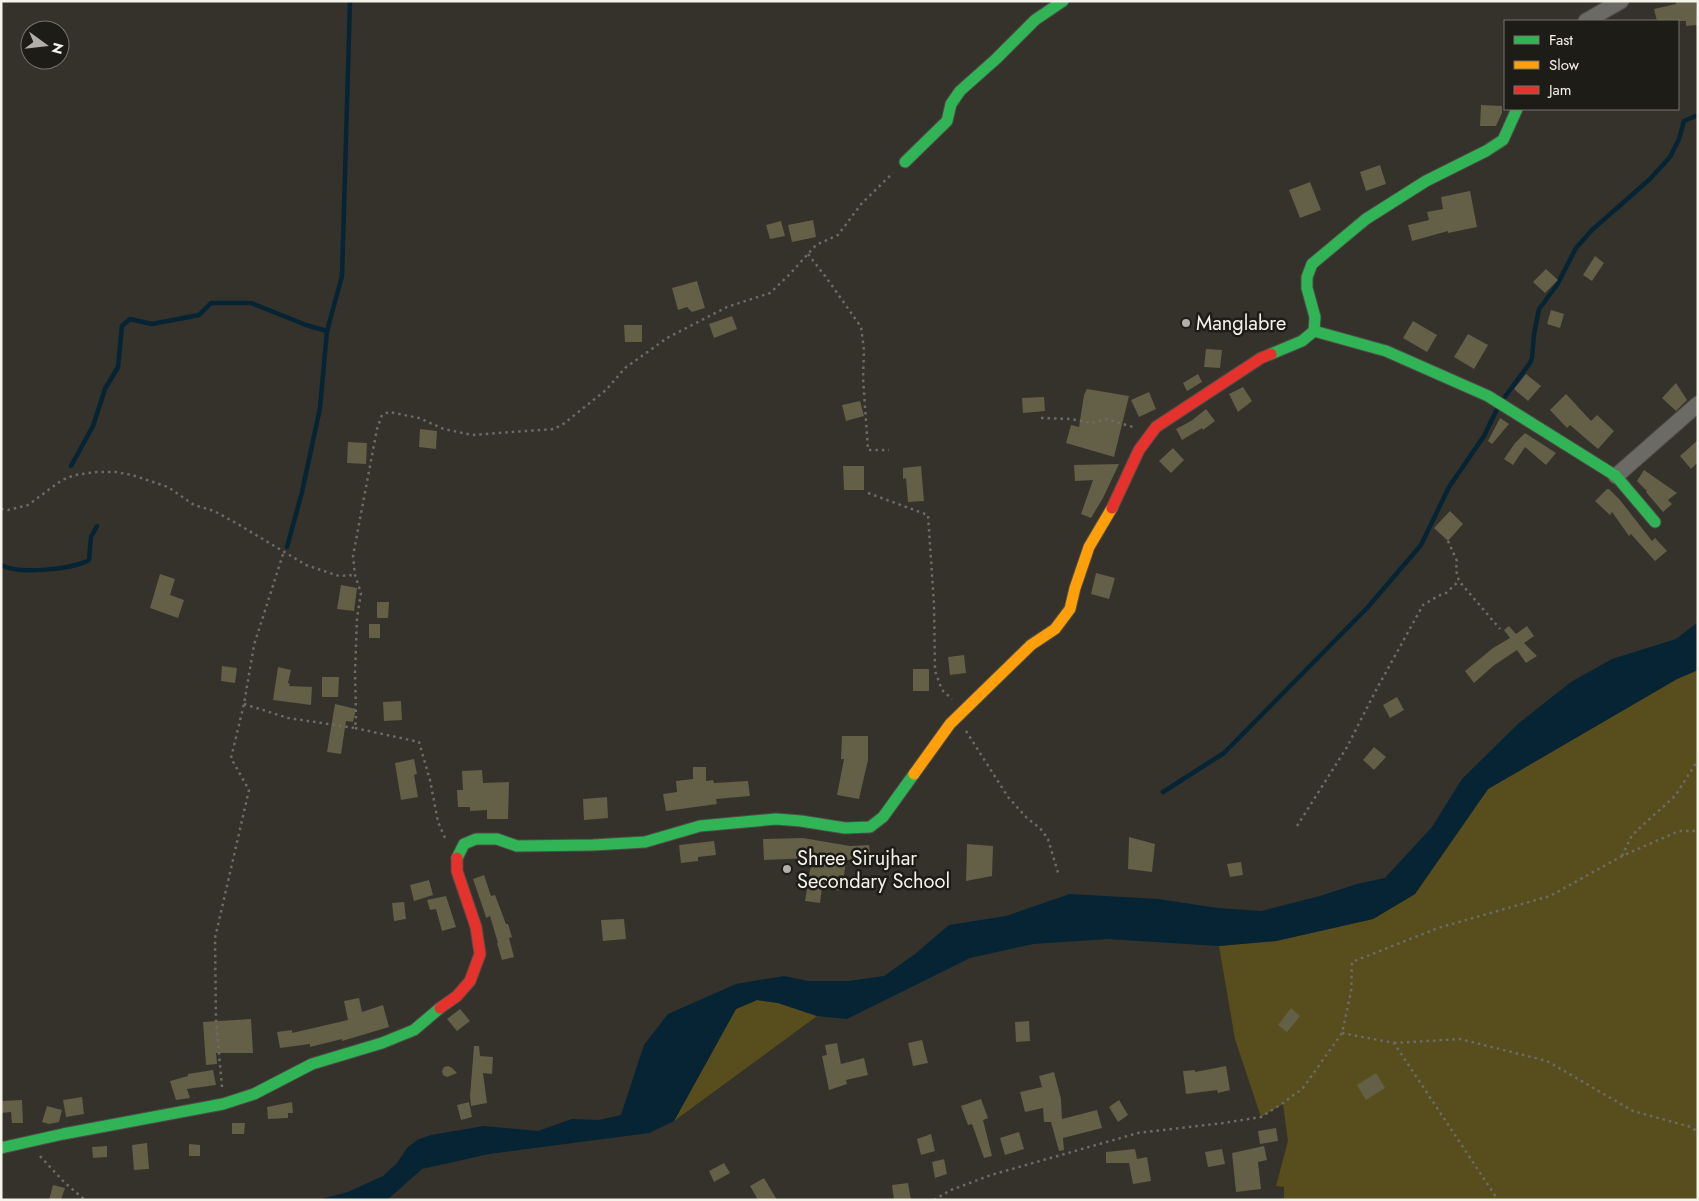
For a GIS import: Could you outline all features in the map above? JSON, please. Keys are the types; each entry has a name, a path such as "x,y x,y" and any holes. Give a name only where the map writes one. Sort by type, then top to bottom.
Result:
{"street":[{"path":"905,162 947,120 951,104 960,91 996,59 1035,20 1063,1"},
{"path":"1588,20 1621,1"},
{"path":"1314,332 1315,317 1306,277 1312,264 1366,218 1426,181 1486,152 1503,140 1517,110"},
{"path":"1,1148 63,1134 224,1104 254,1094 312,1064 382,1043 414,1030 433,1013 457,996 470,981 480,954 476,926 457,871 457,855 464,844 476,839 497,839 517,846 645,842 700,826 776,819 845,828 870,827 883,817 927,755 961,713 1030,645 1055,629 1070,609 1089,547 1114,504 1139,450 1156,427 1261,358 1302,340 1314,332 1386,351 1488,396 1616,476 1655,522"},
{"path":"1616,476 1698,404"}],"path":[{"path":"355,728 357,618 361,593 355,575 353,556 377,430 382,415 389,412 419,418 444,429 472,435 553,429 562,425 606,390 625,368 667,338 727,307 770,293 816,245 838,235 862,203 905,162"},
{"path":"808,254 861,328 864,350 863,378 868,450 889,450"},
{"path":"1041,418 1092,423 1106,419 1152,433"},
{"path":"1,509 8,510 28,505 62,480 75,476 96,472 116,472 140,476 168,487 194,505 236,522 306,565 339,576 355,575"},
{"path":"868,493 928,514 934,604 935,671 942,690 961,713 1008,797 1027,818 1040,828 1048,839 1059,876"},
{"path":"1448,540 1457,561 1456,570 1459,580 1500,628"},
{"path":"224,1104 216,1020 215,938 249,790 231,758 244,704 254,645 284,551"},
{"path":"1297,826 1347,746 1423,606 1446,593 1459,580"},
{"path":"244,704 288,718 355,728 419,742 430,780 438,822 445,838 464,844"},
{"path":"1622,856 1632,835 1675,796 1698,760"},
{"path":"934,1200 951,1190 991,1175 1138,1133 1261,1117 1303,1088 1342,1033 1351,992 1352,962 1438,928 1550,896 1622,856 1679,831 1698,831"},
{"path":"1342,1033 1394,1043 1460,1039 1547,1061 1632,1111 1691,1127 1698,1132"},
{"path":"1394,1043 1498,1200"},
{"path":"27,1142 64,1182 85,1200"}],"shaded area":[{"path":"1698,670 1698,1200 1284,1200 1284,1187 1276,1186 1288,1141 1283,1104 1261,1117 1235,1039 1219,946 1276,941 1373,919 1415,894 1488,789 1677,679"},
{"path":"757,1000 778,1003 817,1016 674,1121 736,1009"}],"water":[{"path":"1698,622 1698,670 1677,679 1488,789 1415,894 1373,919 1276,941 1219,946 1108,939 1033,944 970,958 847,1019 817,1016 778,1003 757,1000 736,1009 674,1121 649,1133 489,1154 422,1169 387,1200 317,1200 348,1192 383,1176 397,1163 407,1148 417,1140 431,1135 484,1126 538,1131 572,1119 599,1120 621,1115 644,1045 668,1014 736,984 784,976 808,981 849,981 884,976 915,954 949,925 1006,916 1070,894 1158,899 1218,908 1261,911 1385,878 1432,827 1462,779 1519,723 1571,682 1612,659 1676,639"}],"building":[{"path":"1676,1 1696,1 1697,25 1686,26 1686,21 1679,20 1657,20 1654,9 1676,4"},
{"path":"1481,105 1502,106 1502,113 1496,126 1480,126"},
{"path":"1380,165 1386,184 1366,191 1360,172"},
{"path":"1310,182 1321,210 1300,218 1289,190"},
{"path":"1470,191 1477,227 1448,233 1448,231 1412,241 1408,225 1429,220 1427,212 1443,209 1441,197"},
{"path":"813,220 816,237 792,242 788,225"},
{"path":"781,221 785,236 770,239 766,225"},
{"path":"1595,256 1604,263 1592,281 1583,275"},
{"path":"1546,269 1558,280 1545,293 1533,282"},
{"path":"697,281 705,308 692,312 687,307 678,310 672,288"},
{"path":"1551,310 1564,314 1560,328 1547,324"},
{"path":"732,316 737,329 714,338 709,324"},
{"path":"1413,321 1437,335 1427,352 1403,338"},
{"path":"624,325 642,325 642,342 625,342"},
{"path":"1468,334 1488,345 1474,369 1454,357"},
{"path":"1206,349 1222,350 1220,368 1204,367"},
{"path":"1198,374 1202,382 1187,391 1183,383"},
{"path":"1526,374 1541,386 1528,401 1514,389"},
{"path":"1676,383 1687,400 1676,411 1662,398"},
{"path":"1243,387 1252,401 1238,412 1229,394"},
{"path":"1087,389 1129,396 1114,457 1066,443 1071,425 1079,427 1084,395"},
{"path":"1149,392 1156,409 1139,417 1131,400"},
{"path":"1566,394 1591,421 1597,415 1614,431 1598,449 1570,425 1567,428 1550,410"},
{"path":"1044,397 1045,411 1023,413 1022,398"},
{"path":"860,401 864,416 846,421 842,405"},
{"path":"1206,409 1215,421 1203,430 1202,428 1182,440 1176,429 1191,421"},
{"path":"1500,418 1509,424 1492,444 1488,441"},
{"path":"420,429 437,431 436,449 419,447"},
{"path":"1525,433 1556,453 1546,465 1525,447 1513,465 1504,459"},
{"path":"1698,440 1698,462 1691,469 1680,456"},
{"path":"348,442 367,443 366,464 347,463"},
{"path":"1173,448 1184,460 1171,473 1159,461"},
{"path":"1119,464 1091,518 1081,514 1093,480 1075,481 1074,465"},
{"path":"843,466 864,466 864,490 844,490"},
{"path":"921,466 924,501 908,502 906,478 903,479 903,468"},
{"path":"1644,470 1677,493 1668,500 1672,504 1663,512 1637,481"},
{"path":"1607,489 1620,500 1652,541 1655,538 1667,551 1655,561 1631,534 1629,536 1612,512 1610,515 1595,501"},
{"path":"1450,511 1463,524 1448,541 1434,528"},
{"path":"1096,573 1115,578 1109,599 1091,594"},
{"path":"160,574 175,579 170,595 184,600 178,618 150,608"},
{"path":"341,585 357,588 354,611 337,609"},
{"path":"377,602 389,602 388,618 377,618"},
{"path":"369,624 380,624 380,638 369,638"},
{"path":"1509,626 1516,634 1527,626 1534,636 1524,643 1537,656 1526,663 1517,650 1493,666 1474,683 1465,671 1493,648 1510,638 1504,630"},
{"path":"964,655 966,673 950,675 948,657"},
{"path":"222,666 237,668 235,683 221,681"},
{"path":"278,667 291,670 289,686 312,687 311,705 273,700"},
{"path":"913,669 929,669 929,691 913,691"},
{"path":"322,677 339,677 338,697 322,697"},
{"path":"1397,697 1404,710 1390,718 1383,705"},
{"path":"401,701 402,720 384,721 383,702"},
{"path":"335,704 356,709 353,722 346,721 341,754 327,752"},
{"path":"842,736 868,736 868,760 859,799 837,795 844,759 841,759"},
{"path":"1374,747 1386,757 1374,770 1363,760"},
{"path":"414,759 417,774 414,775 418,797 401,800 395,763"},
{"path":"693,767 706,767 706,781 713,780 714,783 748,781 750,796 716,799 717,804 666,811 663,794 677,792 676,781 693,779"},
{"path":"482,770 483,783 509,782 508,819 487,819 487,810 470,811 470,807 458,807 457,790 463,790 462,771"},
{"path":"607,797 608,818 584,820 583,799"},
{"path":"1129,837 1155,844 1152,872 1128,869"},
{"path":"803,838 850,846 869,845 871,858 846,860 842,891 822,888 820,903 805,901 812,858 764,860 763,839"},
{"path":"714,841 716,855 698,857 698,861 681,863 679,845"},
{"path":"967,844 993,846 992,876 966,881"},
{"path":"1241,862 1243,875 1230,877 1227,864"},
{"path":"484,875 491,896 495,895 506,924 508,924 512,937 509,938 514,957 502,960 490,916 486,918 473,879"},
{"path":"429,880 433,895 414,901 410,885"},
{"path":"446,896 456,927 442,931 436,909 430,910 427,900"},
{"path":"404,902 406,919 394,921 392,903"},
{"path":"624,919 626,939 603,941 601,920"},
{"path":"359,998 362,1012 383,1005 389,1027 342,1041 342,1039 310,1047 310,1044 280,1048 277,1032 292,1030 292,1033 348,1020 344,1001"},
{"path":"1291,1008 1300,1016 1287,1032 1278,1025"},
{"path":"460,1009 470,1021 457,1031 447,1019"},
{"path":"251,1019 253,1053 216,1053 217,1064 206,1065 203,1022"},
{"path":"1029,1021 1030,1041 1016,1042 1015,1022"},
{"path":"922,1040 928,1063 913,1066 908,1043"},
{"path":"837,1043 841,1064 864,1058 868,1075 846,1080 847,1084 829,1090 822,1056 827,1055 825,1045"},
{"path":"474,1046 479,1046 480,1056 493,1057 492,1074 483,1073 487,1103 471,1106 470,1096"},
{"path":"448,1066 457,1073 447,1077 443,1075 444,1067"},
{"path":"1226,1066 1230,1090 1218,1093 1217,1090 1186,1094 1183,1071 1195,1070 1195,1072"},
{"path":"213,1070 216,1085 187,1089 190,1098 176,1100 170,1081 188,1076 188,1074"},
{"path":"1054,1072 1061,1099 1062,1119 1097,1110 1102,1128 1063,1138 1064,1150 1059,1151 1051,1122 1044,1122 1043,1108 1025,1112 1020,1092 1042,1087 1039,1076"},
{"path":"1376,1073 1385,1088 1366,1100 1357,1085"},
{"path":"82,1097 84,1114 66,1117 63,1100"},
{"path":"981,1099 988,1118 983,1120 992,1156 984,1158 972,1124 968,1125 961,1106"},
{"path":"22,1100 23,1123 12,1123 11,1112 1,1113 1,1101"},
{"path":"1119,1100 1128,1115 1118,1122 1109,1107"},
{"path":"292,1102 293,1113 288,1113 288,1118 268,1119 267,1107"},
{"path":"469,1102 472,1117 461,1120 457,1105"},
{"path":"47,1106 62,1110 59,1122 49,1124 42,1122"},
{"path":"232,1123 245,1123 244,1134 232,1134"},
{"path":"1276,1128 1278,1141 1260,1144 1258,1131"},
{"path":"1019,1132 1024,1149 1005,1155 1000,1138"},
{"path":"931,1134 935,1151 921,1155 917,1139"},
{"path":"147,1143 149,1169 134,1170 132,1145"},
{"path":"189,1144 200,1145 200,1156 189,1156"},
{"path":"107,1146 107,1157 93,1158 92,1147"},
{"path":"1264,1146 1267,1160 1258,1162 1261,1189 1236,1192 1232,1153"},
{"path":"1135,1149 1137,1159 1147,1157 1151,1181 1133,1184 1129,1163 1106,1163 1106,1152"},
{"path":"1222,1149 1225,1164 1208,1167 1205,1152"},
{"path":"944,1159 947,1174 935,1178 932,1162"},
{"path":"724,1163 730,1173 714,1182 709,1171"},
{"path":"764,1178 777,1200 758,1200 750,1186"},
{"path":"908,1183 911,1200 894,1200 892,1185"},
{"path":"53,1185 65,1188 61,1200 49,1200"}],"waterway":[{"path":"287,547 302,492 320,408 327,331 342,276 350,1"},
{"path":"1504,398 1530,363 1539,309 1557,285 1576,248 1592,230 1650,179 1670,157 1679,139 1684,121 1698,115"},
{"path":"71,466 93,426 105,389 118,367 122,326 130,319 152,324 199,315 211,303 251,303 306,325 327,331"},
{"path":"1163,792 1224,753 1368,607 1421,545 1449,487 1484,436 1497,409"},
{"path":"1,565 20,570 45,570 71,566 89,560 91,537 97,526"}],"traffic: fast":[{"path":"905,162 947,121 951,104 960,91 996,59 1035,20 1063,1"},
{"path":"1271,354 1302,341 1314,331 1315,317 1307,288 1307,277 1312,264 1366,219 1426,181 1486,151 1503,140 1517,110"},
{"path":"1314,331 1386,351 1488,396 1616,476 1655,522"},
{"path":"457,858 464,844 476,839 497,839 517,846 645,842 700,826 776,819 845,828 870,827 883,817 914,774"},
{"path":"1,1148 63,1134 223,1104 254,1094 312,1064 382,1043 414,1030 440,1008"}],"traffic: slow":[{"path":"914,774 950,724 1031,645 1055,629 1070,609 1089,547 1112,508"}],"traffic: jam":[{"path":"1112,508 1139,450 1156,427 1261,358 1271,354"},
{"path":"440,1008 457,996 470,981 480,954 476,927 457,871 457,858"}],"place":[{"name":"Manglabre","path":"1186,323"},
{"name":"Shree Sirujhar Secondary School","path":"787,869"}]}
